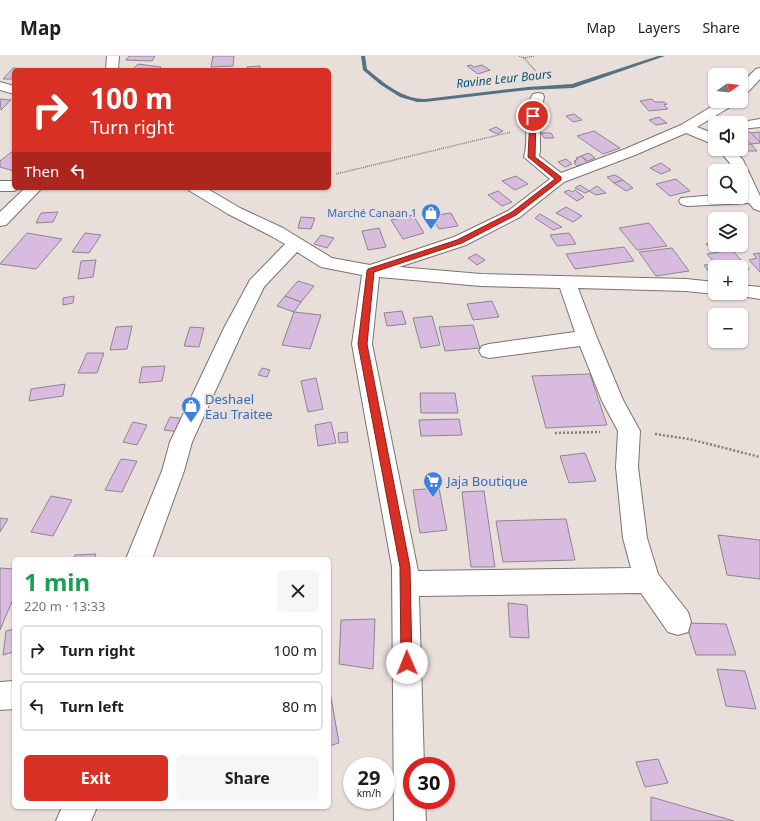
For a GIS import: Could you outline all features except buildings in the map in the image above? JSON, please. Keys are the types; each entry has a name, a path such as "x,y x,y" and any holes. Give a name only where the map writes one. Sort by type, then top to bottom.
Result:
{"street":[{"path":"112,68 113,56"},
{"path":"748,84 760,72"},
{"path":"0,86 12,89"},
{"path":"538,97 533,116 532,157 559,179"},
{"path":"371,271 460,241 514,214 559,179 630,152 686,128 719,108"},
{"path":"748,124 760,123"},
{"path":"686,128 708,127"},
{"path":"686,128 708,136"},
{"path":"732,156 738,164"},
{"path":"687,201 756,202 748,185"},
{"path":"0,186 12,186"},
{"path":"0,221 32,190"},
{"path":"198,190 220,204 277,232 327,263 371,271 481,280 686,285 708,287"},
{"path":"139,557 173,471 181,442 234,328 256,284 295,244"},
{"path":"371,271 362,344 405,567 410,821"},
{"path":"567,282 587,338 613,401 629,431 627,467 635,538 646,580 678,622"},
{"path":"748,292 760,293"},
{"path":"489,351 587,338"},
{"path":"405,584 646,580"},
{"path":"0,696 12,695"},
{"path":"72,821 80,809"}],"path":[{"path":"519,56 524,58"},
{"path":"336,174 445,147 533,128"},
{"path":"555,434 629,431 689,439 760,457"}],"waterway":[{"name":"Ravine Leur Bours","path":"363,56 365,69 383,84 409,98 425,101 528,88 573,86 575,84 663,56"}],"place":[{"name":"Marché Canaan 1","path":"431,230"},
{"name":"Deshael Eau Traitee","path":"191,423"},
{"name":"Jaja Boutique","path":"433,498"}],"route":[{"path":"407,663 405,567 362,344 371,271 460,241 514,214 559,179 532,157 533,116"}]}
